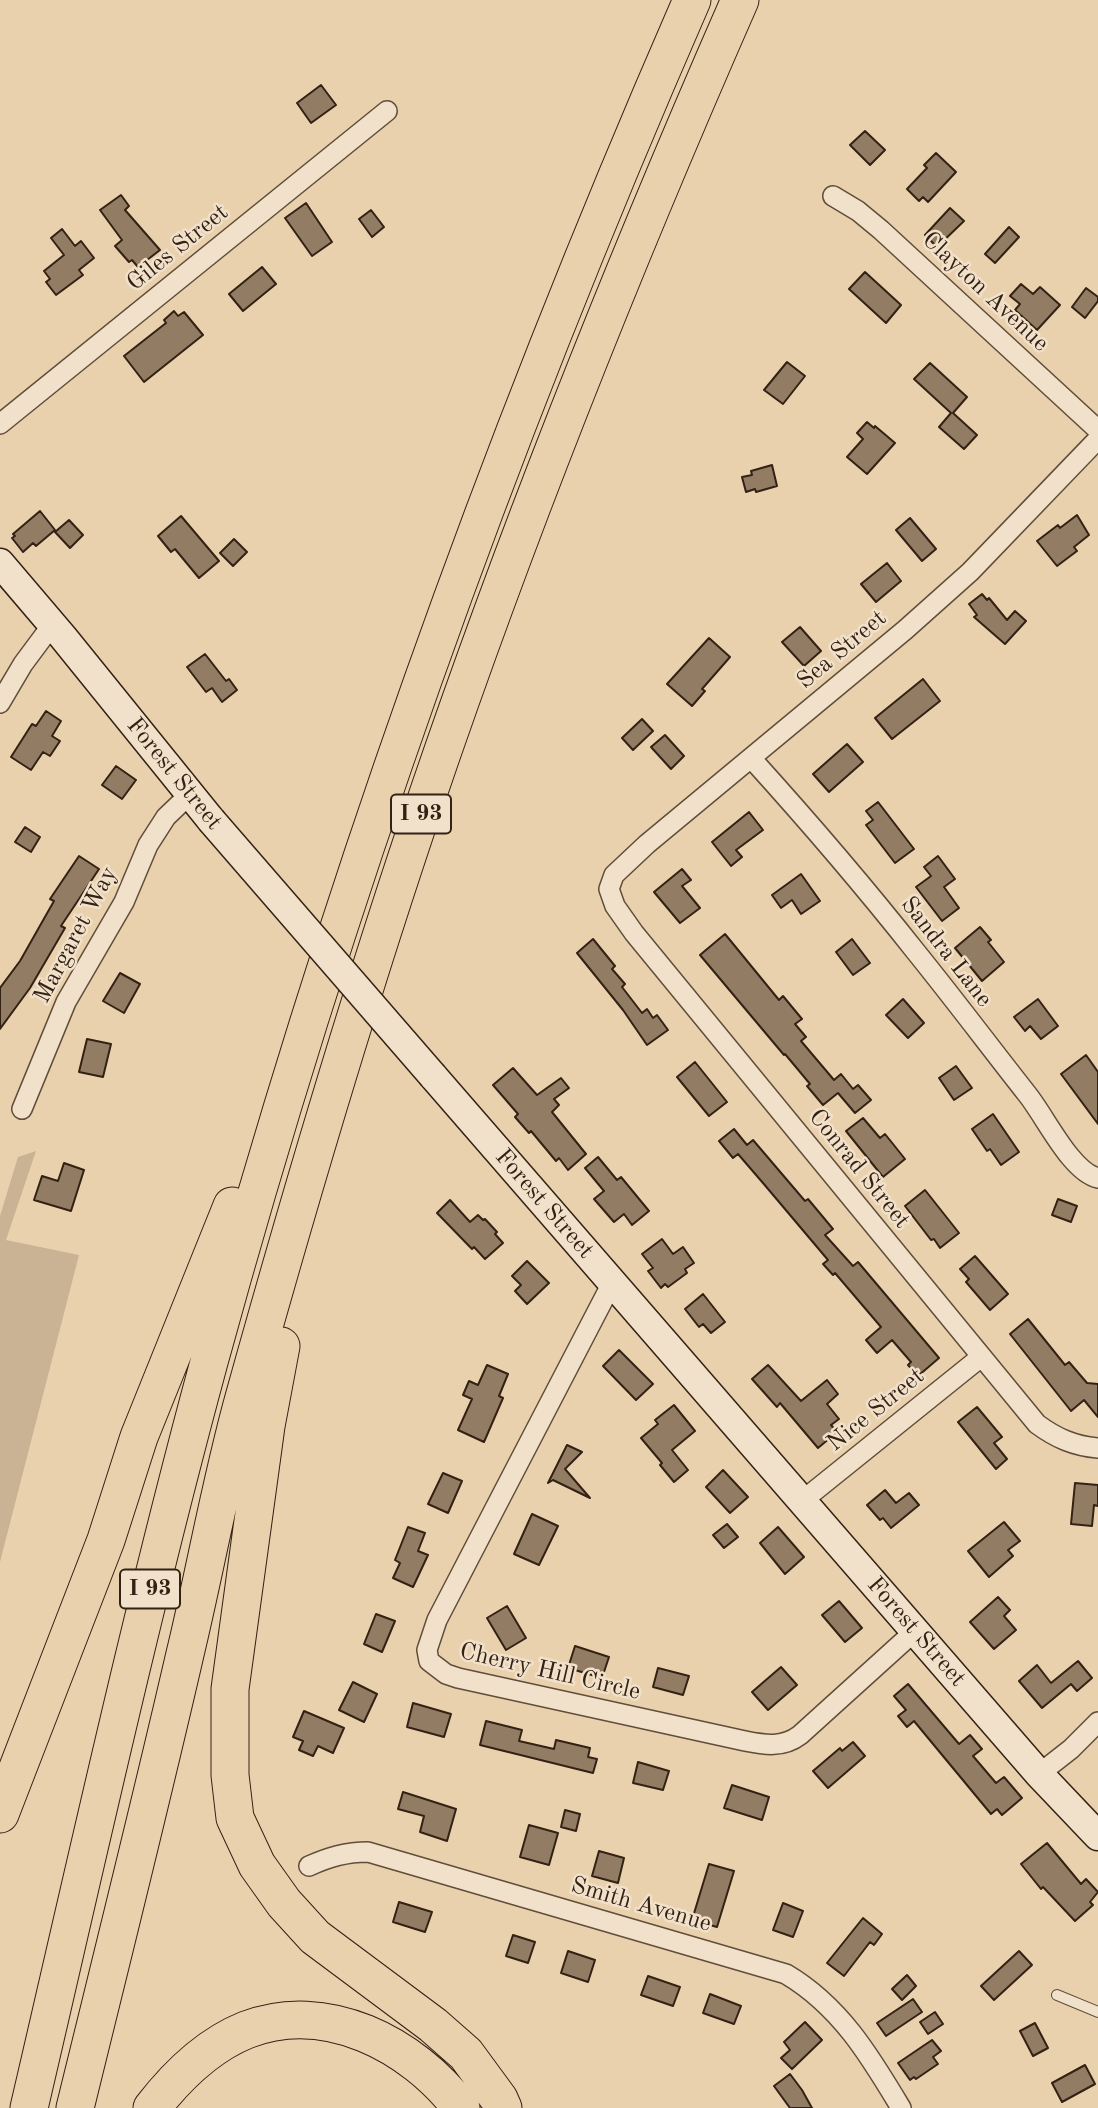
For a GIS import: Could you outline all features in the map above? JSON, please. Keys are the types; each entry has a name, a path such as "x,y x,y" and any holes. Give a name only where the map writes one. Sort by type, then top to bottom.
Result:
{"highway":[{"name":"I 93","path":"29,2108 142,1619 212,1350 292,1075 361,861 443,620 488,498 607,196 692,0"},
{"name":"I 93","path":"75,2108 185,1656 244,1399 338,1072 427,797 516,549 578,384 740,0"},
{"path":"0,1814 106,1540 144,1425 228,1215 292,1075"},
{"path":"320,1135 266,1426 230,1689 230,1775 235,1818 257,1865 284,1903 315,1937 433,2025 466,2054 503,2108"},
{"path":"152,2108 182,2075 229,2039 268,2024 306,2020 350,2028 393,2046 432,2075 461,2108"}],"street":[{"name":"Giles Street","path":"0,424 387,111"},
{"name":"Clayton Avenue","path":"833,196 858,211 881,230 1098,430"},
{"name":"Sea Street","path":"609,889 614,875 647,844 905,630 970,572 1098,439"},
{"name":"Forest Street","path":"0,563 211,820 915,1631 1098,1836"},
{"path":"0,704 23,664 52,625"},
{"name":"Sandra Lane","path":"751,758 816,830 917,953 1036,1105 1069,1157 1091,1177 1098,1178"},
{"name":"Margaret Way","path":"22,1109 66,1002 124,902 148,845 166,817 190,794"},
{"name":"Conrad Street","path":"609,889 615,906 634,933 1037,1424 1055,1437 1084,1447 1098,1448"},
{"name":"Cherry Hill Circle","path":"612,1283 437,1620 427,1650 429,1661 446,1674 458,1678 766,1745 787,1743 800,1735 915,1631"},
{"name":"Nice Street","path":"802,1501 981,1357"},
{"path":"1040,1774 1098,1722"},
{"name":"Smith Avenue","path":"309,1866 349,1852 368,1852 786,1974 802,1983 829,2006 848,2027 901,2108"}],"lane":[{"path":"1057,1995 1098,2012"}],"shaded area":[{"path":"36,1151 6,1240 79,1255 0,1562 0,1216 18,1157"}],"building":[{"path":"321,85 336,105 311,123 297,103"},
{"path":"865,131 885,150 870,165 850,145"},
{"path":"936,153 956,172 928,202 923,197 919,201 907,189 927,168 924,165"},
{"path":"121,195 129,206 125,210 160,250 138,267 132,260 129,262 115,246 122,240 100,210"},
{"path":"306,203 332,242 312,256 285,218"},
{"path":"950,208 964,221 937,247 925,235"},
{"path":"371,210 384,227 372,237 359,219"},
{"path":"1009,227 1019,237 995,263 985,254"},
{"path":"62,229 75,246 81,241 94,258 79,270 83,275 56,295 46,282 50,279 44,271 64,255 51,238"},
{"path":"262,267 276,284 243,311 229,294"},
{"path":"865,272 901,305 886,323 849,289"},
{"path":"1021,284 1033,294 1040,287 1060,305 1037,330 1015,310 1020,304 1010,296"},
{"path":"1086,288 1098,297 1098,301 1085,318 1072,307"},
{"path":"174,311 178,316 184,312 203,335 144,382 124,356 166,323 164,320"},
{"path":"787,362 805,376 783,404 764,390"},
{"path":"930,363 967,397 953,413 977,435 964,449 939,427 951,413 914,379"},
{"path":"867,422 895,443 867,474 847,457 863,439 857,433"},
{"path":"772,465 777,486 746,492 742,477 752,475 751,471"},
{"path":"40,511 55,530 36,546 33,543 23,552 12,538 15,536 13,534"},
{"path":"1077,515 1089,535 1074,547 1077,551 1057,566 1037,541"},
{"path":"181,516 219,561 199,578 175,549 171,552 158,536"},
{"path":"910,518 936,549 922,561 896,530"},
{"path":"69,520 83,535 70,548 55,532"},
{"path":"234,539 247,552 233,566 220,553"},
{"path":"887,563 901,581 876,602 861,584"},
{"path":"982,594 987,600 989,598 1007,620 1015,611 1026,621 1005,644 974,617 977,615 969,604"},
{"path":"800,627 821,651 804,666 782,642"},
{"path":"709,638 730,657 702,689 705,691 692,706 667,684"},
{"path":"205,654 226,681 229,679 237,690 222,702 212,688 206,692 187,667"},
{"path":"923,679 940,701 892,739 875,718"},
{"path":"46,711 61,721 52,736 60,741 50,756 43,752 31,770 11,757 32,724 36,726"},
{"path":"642,719 653,731 633,750 622,738"},
{"path":"665,735 684,756 671,769 651,747"},
{"path":"847,744 863,762 829,792 813,774"},
{"path":"116,766 136,780 122,799 102,785"},
{"path":"878,802 914,849 895,863 866,825 873,820 866,811"},
{"path":"749,812 763,830 736,850 742,857 731,866 712,842"},
{"path":"25,827 40,837 31,852 15,842"},
{"path":"79,856 99,869 61,926 65,928 30,988 0,1029 0,988 20,961 54,901 50,899"},
{"path":"938,856 955,879 944,887 959,908 942,921 916,887 931,876 924,867"},
{"path":"682,869 691,880 682,886 700,908 680,923 654,892"},
{"path":"801,874 820,901 801,914 792,900 781,908 772,895"},
{"path":"980,927 1004,962 982,981 955,948"},
{"path":"725,934 779,1000 783,996 802,1019 795,1024 806,1037 801,1041 834,1080 841,1074 853,1089 858,1085 871,1100 855,1113 838,1093 823,1105 807,1086 810,1084 700,955"},
{"path":"593,939 615,966 612,969 625,984 622,987 642,1013 647,1009 653,1018 657,1015 668,1030 647,1045 577,953"},
{"path":"852,939 870,963 853,975 836,952"},
{"path":"120,973 140,984 124,1013 103,1001"},
{"path":"903,999 924,1023 908,1038 886,1015"},
{"path":"1038,999 1058,1026 1041,1039 1030,1026 1025,1031 1014,1017"},
{"path":"87,1039 111,1044 103,1077 79,1072"},
{"path":"1086,1055 1098,1072 1098,1124 1061,1074"},
{"path":"695,1062 727,1102 709,1116 677,1077"},
{"path":"956,1066 972,1088 954,1100 939,1078"},
{"path":"513,1068 537,1095 561,1078 569,1088 554,1099 559,1105 552,1112 586,1154 568,1170 559,1158 556,1161 531,1131 529,1133 515,1117 518,1114 493,1085"},
{"path":"993,1114 1019,1152 1001,1165 990,1149 987,1151 972,1129"},
{"path":"863,1118 880,1138 885,1134 905,1159 883,1177 846,1131"},
{"path":"734,1129 747,1145 753,1140 805,1201 808,1199 833,1229 825,1235 853,1266 858,1262 939,1358 918,1376 908,1365 911,1362 892,1340 877,1353 866,1340 881,1327 835,1273 833,1275 823,1264 828,1260 738,1154 733,1158 719,1141"},
{"path":"598,1157 617,1180 621,1177 649,1211 632,1225 624,1214 614,1222 594,1199 604,1191 585,1168"},
{"path":"64,1163 84,1170 71,1211 34,1200 42,1176 58,1181"},
{"path":"925,1190 959,1233 940,1248 905,1206"},
{"path":"1058,1199 1077,1206 1071,1222 1052,1215"},
{"path":"450,1200 470,1222 478,1215 497,1232 495,1234 503,1243 485,1259 437,1213"},
{"path":"662,1239 673,1254 683,1247 694,1263 685,1269 687,1273 668,1287 665,1284 661,1288 648,1271 653,1268 642,1254"},
{"path":"975,1256 1008,1294 990,1310 966,1282 969,1279 960,1269"},
{"path":"527,1261 549,1283 527,1304 515,1291 521,1285 512,1276"},
{"path":"703,1294 725,1322 711,1333 703,1324 699,1327 685,1309"},
{"path":"1028,1319 1065,1365 1069,1362 1087,1383 1098,1384 1098,1417 1084,1400 1071,1411 1010,1334"},
{"path":"619,1350 653,1384 636,1400 603,1366"},
{"path":"487,1365 508,1374 499,1396 503,1398 484,1442 458,1430 472,1399 463,1395 469,1381 478,1385"},
{"path":"768,1365 801,1401 827,1380 838,1394 827,1404 839,1419 831,1425 837,1432 818,1448 780,1403 777,1407 752,1379"},
{"path":"674,1405 695,1431 672,1450 688,1470 674,1482 641,1438 658,1424 655,1420"},
{"path":"977,1407 1002,1437 994,1443 1007,1459 996,1469 958,1422"},
{"path":"567,1445 582,1452 565,1469 590,1498 553,1480 548,1483"},
{"path":"723,1470 748,1497 730,1513 706,1487"},
{"path":"443,1473 462,1481 448,1513 428,1504"},
{"path":"1075,1483 1098,1485 1098,1506 1094,1505 1092,1526 1071,1524"},
{"path":"885,1490 896,1503 909,1493 919,1505 891,1528 867,1505"},
{"path":"532,1514 558,1526 539,1565 514,1554"},
{"path":"1004,1522 1020,1541 1008,1550 1013,1556 989,1577 968,1551"},
{"path":"727,1524 738,1537 724,1548 713,1535"},
{"path":"408,1527 425,1533 418,1551 428,1555 413,1587 393,1578 400,1563 395,1560"},
{"path":"778,1527 804,1557 785,1574 760,1543"},
{"path":"998,1597 1010,1610 1004,1616 1016,1630 994,1649 970,1622"},
{"path":"839,1601 862,1628 845,1642 822,1615"},
{"path":"507,1606 526,1638 506,1650 487,1618"},
{"path":"376,1614 395,1621 382,1652 364,1644"},
{"path":"575,1646 609,1657 602,1678 568,1668"},
{"path":"1078,1661 1092,1678 1077,1691 1071,1684 1042,1708 1019,1681 1037,1665 1051,1683"},
{"path":"781,1667 797,1685 768,1710 752,1692"},
{"path":"658,1668 689,1676 683,1695 653,1687"},
{"path":"353,1682 377,1694 364,1722 339,1710"},
{"path":"908,1684 959,1744 970,1735 982,1749 973,1756 996,1783 1004,1777 1022,1798 1002,1815 997,1809 991,1814 914,1721 907,1727 898,1716 906,1710 894,1696"},
{"path":"413,1703 451,1714 444,1737 407,1727"},
{"path":"304,1711 344,1728 333,1753 318,1746 313,1756 299,1750 303,1741 293,1737"},
{"path":"486,1721 522,1730 519,1741 554,1749 556,1740 590,1748 588,1757 597,1759 593,1773 480,1745"},
{"path":"853,1742 865,1756 828,1788 813,1771 840,1748 842,1751"},
{"path":"638,1762 669,1771 663,1790 633,1783"},
{"path":"732,1785 769,1797 762,1820 724,1808"},
{"path":"403,1792 456,1809 447,1841 420,1832 424,1816 398,1809"},
{"path":"565,1810 580,1814 576,1831 561,1827"},
{"path":"529,1825 558,1833 549,1865 520,1857"},
{"path":"1047,1843 1081,1884 1086,1879 1098,1892 1090,1902 1093,1905 1075,1921 1043,1887 1041,1889 1021,1864"},
{"path":"599,1851 624,1858 618,1883 592,1876"},
{"path":"709,1864 734,1871 717,1927 692,1920"},
{"path":"399,1902 432,1912 425,1932 393,1922"},
{"path":"783,1903 803,1911 793,1937 773,1930"},
{"path":"863,1918 882,1934 874,1945 870,1942 844,1976 827,1963"},
{"path":"513,1935 535,1942 528,1963 506,1956"},
{"path":"568,1951 595,1960 588,1982 561,1973"},
{"path":"1019,1951 1032,1965 994,2000 981,1986"},
{"path":"907,1975 916,1986 902,2000 892,1989"},
{"path":"648,1976 680,1987 673,2006 641,1995"},
{"path":"710,1994 741,2006 734,2024 703,2013"},
{"path":"913,1999 922,2012 886,2036 877,2023"},
{"path":"935,2012 943,2024 928,2034 920,2022"},
{"path":"805,2022 822,2040 792,2069 781,2058 790,2050 784,2042"},
{"path":"1035,2023 1048,2048 1033,2056 1020,2031"},
{"path":"932,2040 941,2051 933,2057 938,2064 916,2079 914,2077 910,2080 898,2063"},
{"path":"1085,2065 1095,2084 1062,2102 1052,2083"},
{"path":"790,2074 812,2108 790,2108 774,2086"}]}
